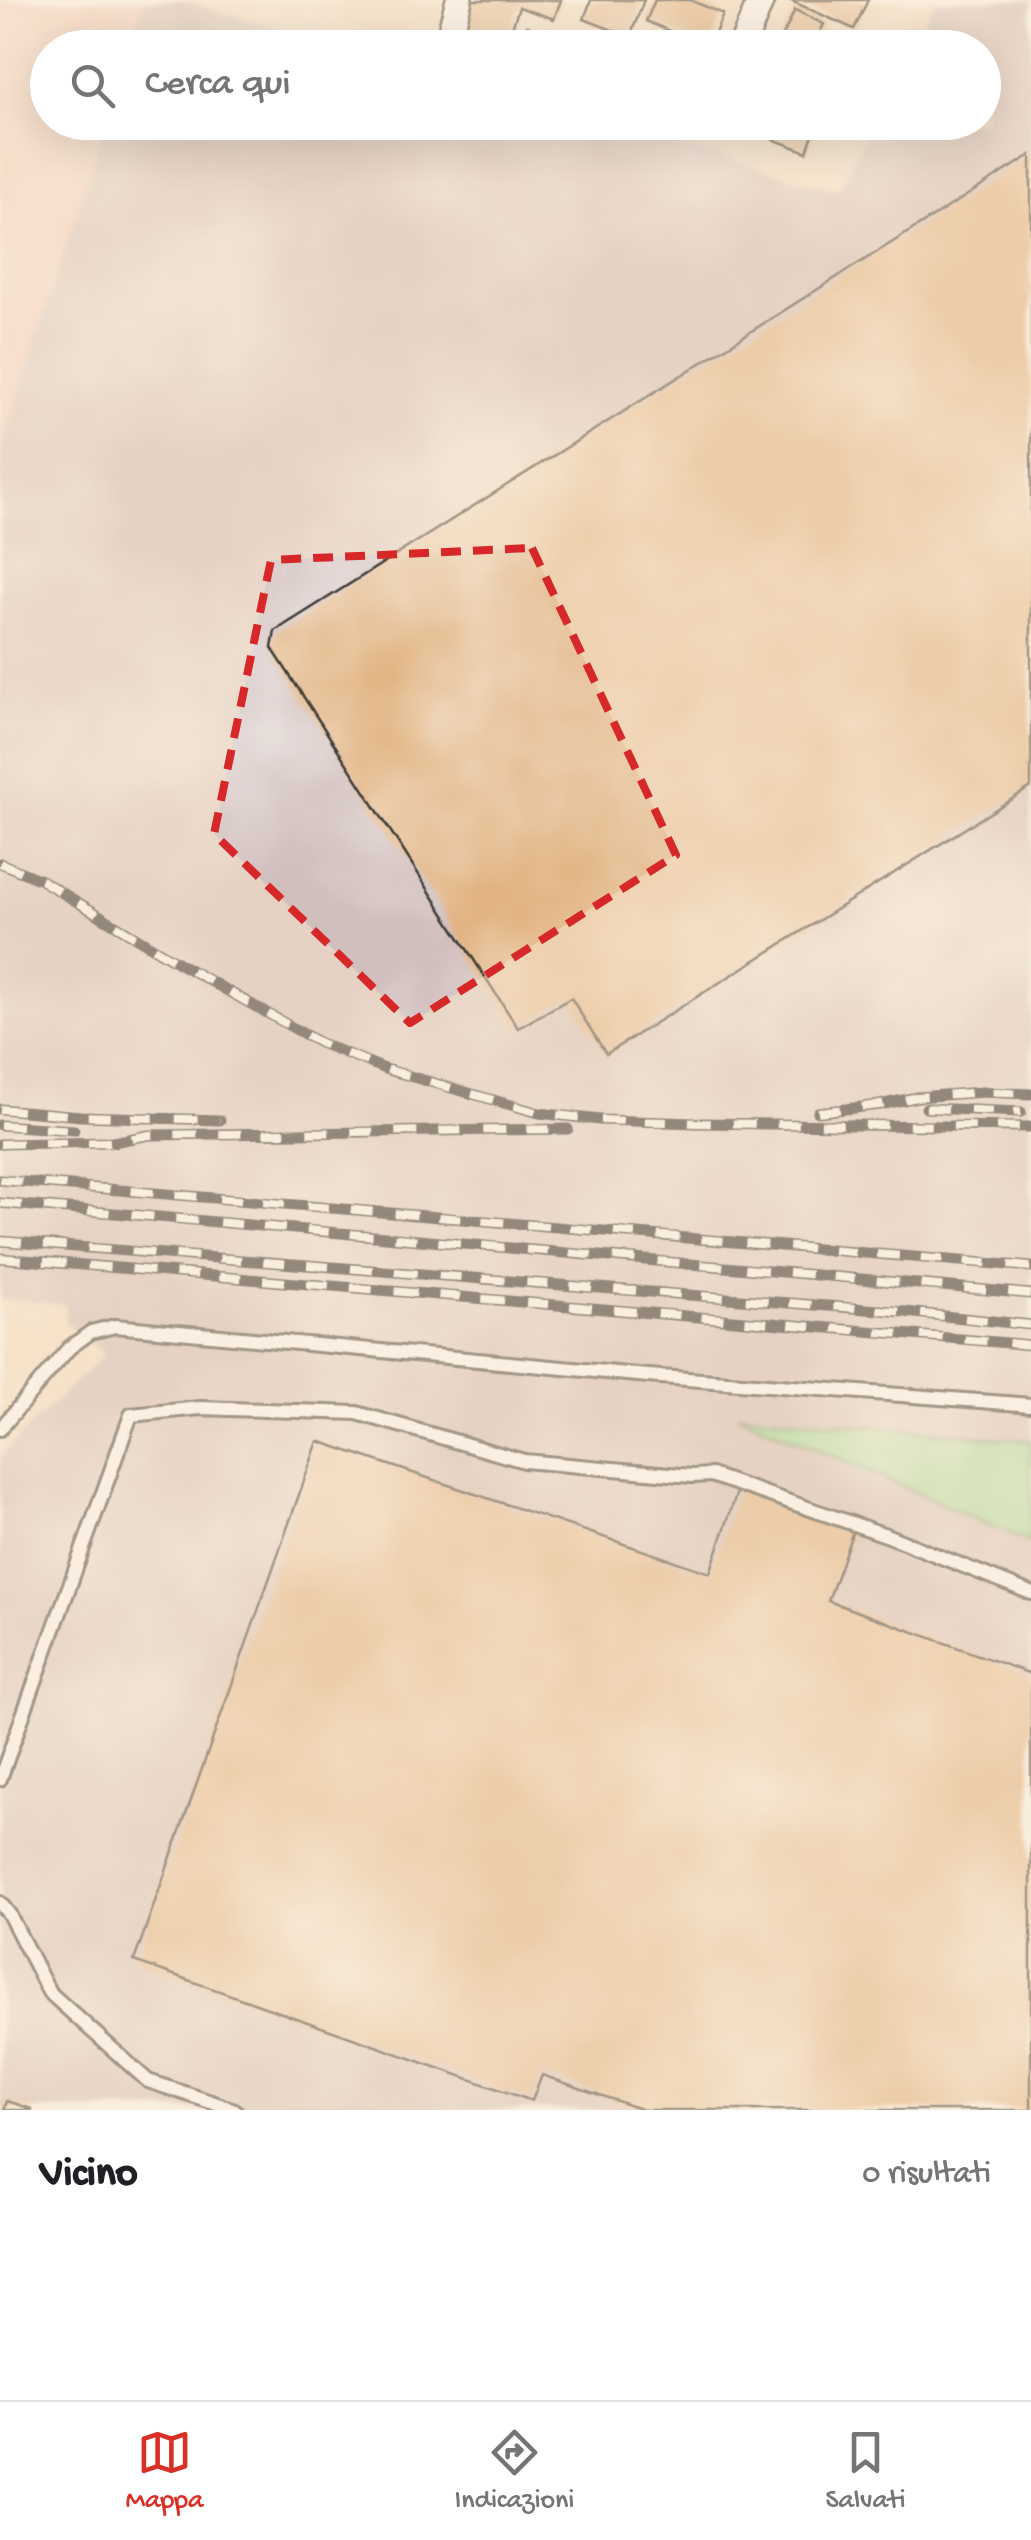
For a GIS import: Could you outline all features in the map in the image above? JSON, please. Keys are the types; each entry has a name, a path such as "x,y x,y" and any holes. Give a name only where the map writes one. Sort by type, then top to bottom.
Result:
{"street":[{"path":"451,30 459,0"},
{"path":"748,30 761,0"}],"lane":[{"path":"0,1428 69,1348 90,1332 115,1326 648,1376 1031,1404"},
{"path":"0,1779 131,1415 200,1408 356,1414 524,1461 711,1475 886,1535 1031,1593"},
{"path":"0,1903 49,1992 134,2068 148,2080 235,2110"}],"highlighted area":[{"path":"532,548 676,855 410,1023 214,834 271,560"}],"shaded area":[{"path":"0,0 143,3 134,30 30,30 30,140 100,140 0,452"},
{"path":"144,0 179,0 284,30 134,30"},
{"path":"935,0 1031,0 1031,1441 741,1415 1031,1543 1031,2110 0,2110 0,1456 104,1354 65,1322 66,1304 0,1300 0,452 100,140 663,140 837,190 863,140 1001,140 1001,30 919,30"}],"green space":[{"path":"737,1414 1031,1441 1031,1543"}],"building":[{"path":"467,0 561,0 554,19 519,7 511,30 457,30"},
{"path":"591,0 644,0 633,30 612,30 584,19"},
{"path":"655,0 690,0 723,14 716,30 667,30 646,21"},
{"path":"789,0 868,0 854,29"},
{"path":"795,10 824,24 821,30 786,30"},
{"path":"775,140 811,140 807,152"},
{"path":"1031,155 1031,787 606,1054 571,998 518,1028 272,648 275,631"},
{"path":"318,1441 710,1573 739,1486 854,1528 828,1601 1031,1674 1031,2110 643,2110 542,2075 532,2101 134,1961"},
{"path":"7,2101 32,2109 32,2110 4,2110"}],"railway":[{"path":"0,863 41,880 320,1043 385,1069 539,1113 600,1120 696,1123 1031,1127"},
{"path":"818,1112 917,1097 983,1092 1031,1094"},
{"path":"926,1108 1021,1112"},
{"path":"0,1109 220,1120"},
{"path":"0,1125 74,1130"},
{"path":"0,1144 113,1142 149,1135 568,1129"},
{"path":"0,1180 1031,1267"},
{"path":"0,1203 1031,1294"},
{"path":"0,1241 1031,1325"},
{"path":"0,1258 1031,1345"}]}
